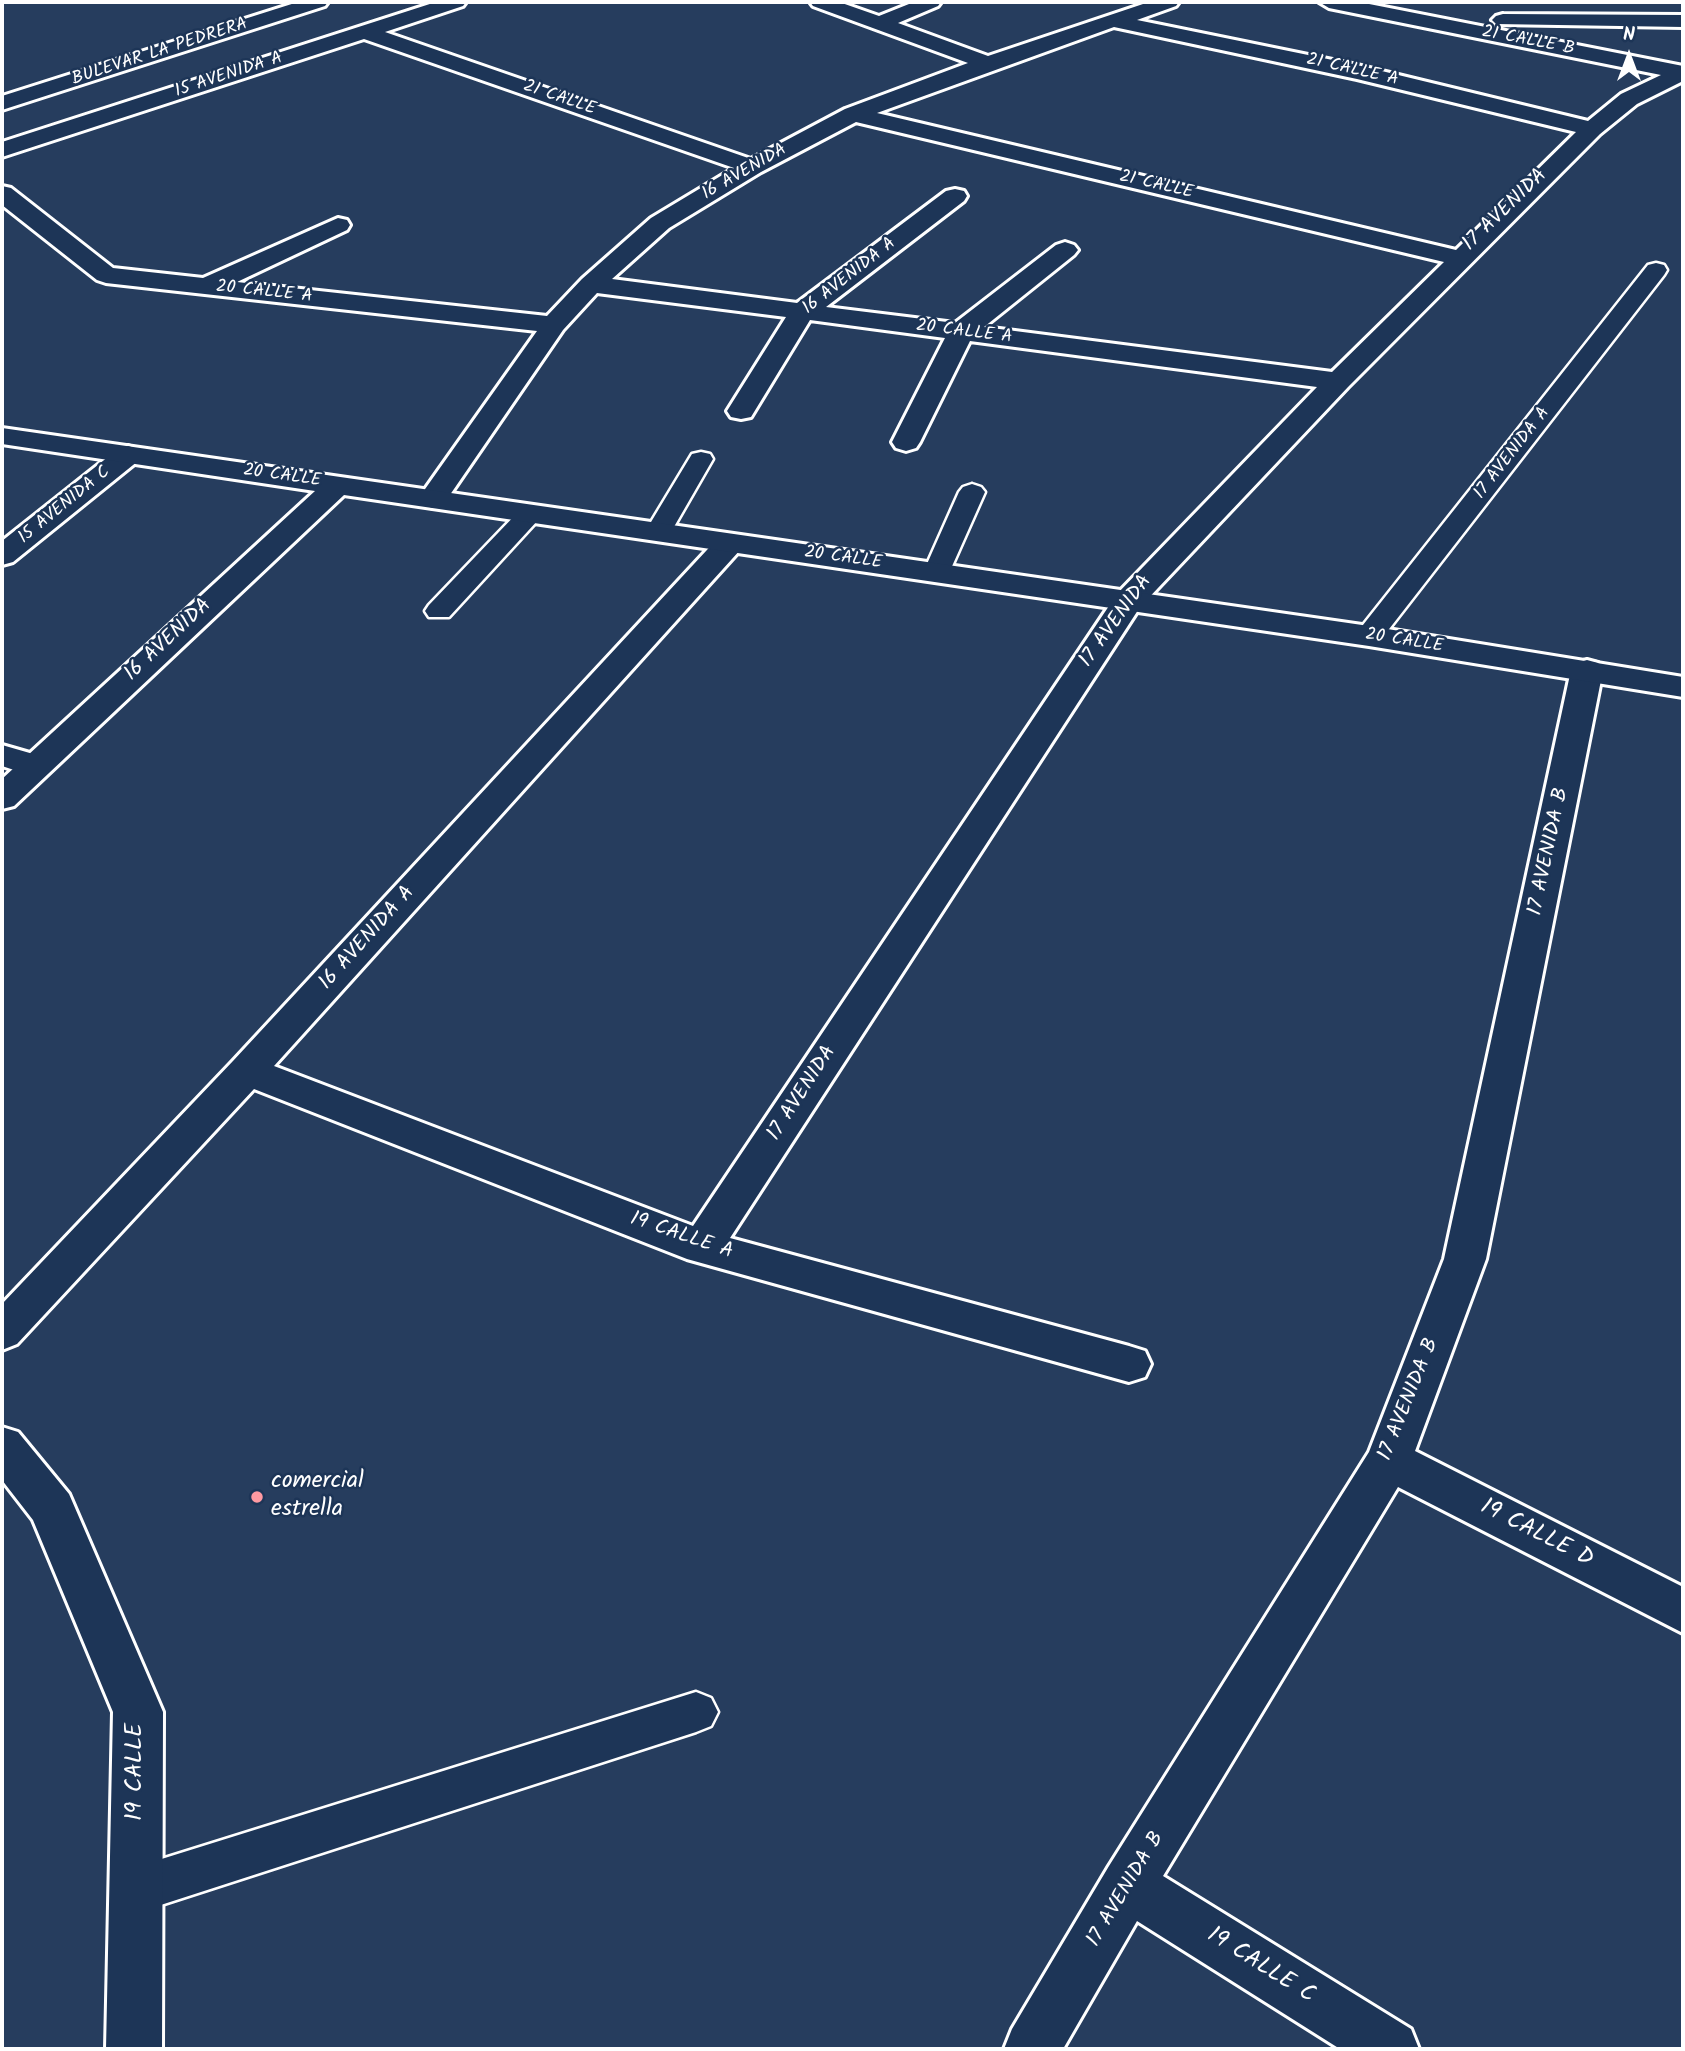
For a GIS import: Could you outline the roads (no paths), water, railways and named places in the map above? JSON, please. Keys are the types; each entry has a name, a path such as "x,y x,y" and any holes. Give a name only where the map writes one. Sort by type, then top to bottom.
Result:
{"street":[{"name":"BULEVAR LA PEDRERA","path":"2,103 318,2"},
{"name":"15 AVENIDA A","path":"2,150 456,2"},
{"path":"820,2 988,63"},
{"path":"880,23 931,2"},
{"name":"16 AVENIDA","path":"433,499 554,325 591,284 660,223 753,167 853,114 988,63 1169,2"},
{"name":"21 CALLE B","path":"1329,2 1683,73"},
{"name":"21 CALLE B","path":"1415,19 1683,22"},
{"name":"21 CALLE A","path":"1112,20 1357,72 1592,128"},
{"name":"21 CALLE","path":"365,32 753,167"},
{"name":"17 AVENIDA","path":"702,1247 1128,601 1338,380 1592,128 1629,99 1683,73"},
{"name":"21 CALLE","path":"853,114 1459,258"},
{"name":"20 CALLE A","path":"2,193 106,275 554,325"},
{"name":"16 AVENIDA A","path":"741,411 802,312 955,196"},
{"path":"207,286 338,225"},
{"path":"906,442 961,332 1065,250"},
{"name":"20 CALLE A","path":"591,284 1338,380"},
{"name":"20 CALLE","path":"2,436 1369,636 1683,687"},
{"name":"15 AVENIDA C","path":"2,556 128,455"},
{"name":"16 AVENIDA","path":"2,798 338,485"},
{"name":"16 AVENIDA A","path":"2,1332 247,1071 730,542"},
{"name":"17 AVENIDA B","path":"1032,2049 1128,1885 1389,1460 1465,1259 1587,670"},
{"path":"2,755 35,766"},
{"name":"19 CALLE A","path":"247,1071 702,1247 1129,1364"},
{"name":"19 CALLE","path":"2,1446 52,1508 138,1712 134,2049"},
{"name":"19 CALLE D","path":"1389,1460 1683,1611"},
{"name":"19 CALLE C","path":"1128,1885 1391,2049"}],"lane":[{"name":"17 AVENIDA A","path":"1369,636 1656,270"},
{"path":"657,532 701,459"},
{"path":"936,573 972,492"},
{"path":"439,611 530,514"},
{"path":"136,1890 696,1712"}],"place":[{"name":"comercial estrella","path":"257,1497"}]}
